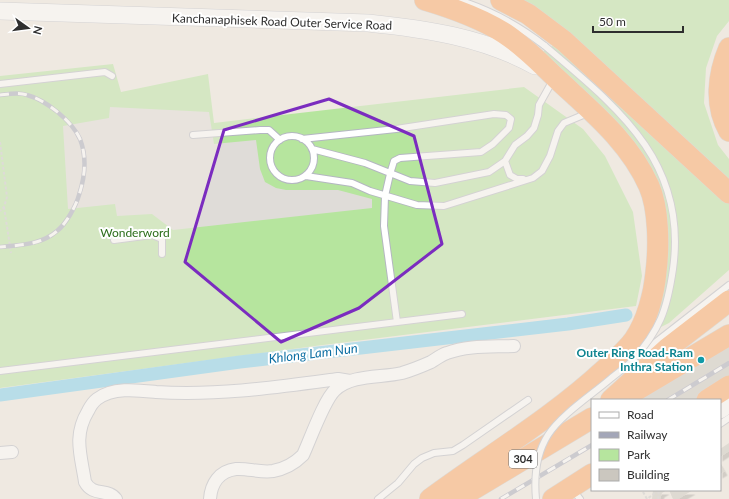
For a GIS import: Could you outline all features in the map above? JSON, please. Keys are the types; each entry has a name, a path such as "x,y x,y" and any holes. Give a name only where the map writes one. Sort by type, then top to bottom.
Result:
{"highway":[{"path":"425,0 446,6 503,33 526,50 613,131 635,158 650,188 657,218 658,254 655,287 643,324 634,340 585,388 430,499"},
{"path":"501,0 528,14 554,44 729,192"},
{"path":"729,48 721,68 718,87 721,109 729,131"},
{"path":"612,399 668,348 729,301"},
{"path":"623,399 729,335"},
{"path":"709,399 729,386"},
{"name":"304","path":"457,499 591,418"},
{"path":"553,499 576,493 591,475"}],"main road":[{"name":"Kanchanaphisek Road Outer Service Road","path":"0,11 368,23 422,29 465,38 494,47 516,55 555,77"},
{"path":"576,493 591,482"}],"street":[{"path":"210,499 213,483 219,476 229,471 236,469 265,472 274,471 284,468 303,456 327,399 334,390 342,384 350,381 405,372 458,350 474,347 514,346"},
{"path":"116,499 110,494 95,492 88,487 85,482 78,441 79,434 84,418 97,399 107,394 132,390 170,393 212,393 338,379 350,381"}],"lane":[{"path":"458,0 477,6 554,44 633,128 655,159 664,178 670,199 674,220 674,258 666,305 660,321 653,335 631,362"},
{"path":"0,84 105,72 112,76"},
{"path":"312,149 365,163 410,181 435,183 489,172 505,161 515,145 528,136 534,128 539,105 555,77"},
{"path":"306,176 313,164 314,156 308,143 295,136 287,137 275,144 271,150 271,165 274,171 285,180 299,179 306,176 352,183 370,191 417,205 444,206 533,178 542,171 550,156 558,131 564,123 592,111"},
{"path":"302,139 396,129 494,114 506,115 511,119 509,128 493,144 481,152 400,158 394,161 385,196 384,226 397,322"},
{"path":"193,135 269,130 280,140"},
{"path":"505,161 510,175 517,179 533,178"},
{"path":"114,240 152,235 162,238 162,254"},
{"path":"536,499 536,468 541,450 548,435 561,420 631,362 729,285"},
{"path":"0,371 462,314"},
{"path":"378,499 398,483 414,464 422,458 434,453 453,450 463,445 528,400"}],"path":[{"path":"0,142 7,197 4,207 11,253"},
{"path":"0,211 4,207"},
{"path":"643,492 647,499 658,491"}],"highlighted area":[{"path":"329,99 414,136 442,244 359,308 281,342 185,262 224,130"}],"green space":[{"path":"517,0 729,0 729,21 717,36 706,68 704,103 718,145 729,159 729,270 669,323 649,333 657,188 542,52 565,39"},
{"name":"Wonderword","path":"113,64 121,92 208,74 214,123 524,87 583,129 605,156 633,212 642,276 636,306 315,346 0,388 0,76"}],"shaded area":[{"path":"110,107 209,112 214,144 256,140 260,169 265,182 276,188 286,190 338,190 372,199 372,208 173,230 152,214 117,216 115,204 68,209 63,126 109,118"}],"building":[{"name":"Outer Ring Road-Ram Inthra Station","path":"729,325 729,396 721,400 613,399"},
{"path":"729,443 729,451 721,456 721,448"},
{"path":"721,464 725,471 721,473"},
{"path":"653,491 665,491 662,493 660,499 652,499"},
{"path":"669,491 691,491 678,499 673,499"}],"waterway":[{"name":"Khlong Lam Nun","path":"0,395 240,362 568,324 626,315"}],"railway":[{"path":"0,95 17,93 24,94 50,106 71,125 80,139 84,153 83,181 78,199 64,224 51,236 37,242 0,247"},
{"path":"670,399 729,363"},
{"path":"501,499 591,446"}],"place":[{"name":"Outer Ring Road-Ram Inthra Station","path":"701,360"}]}
